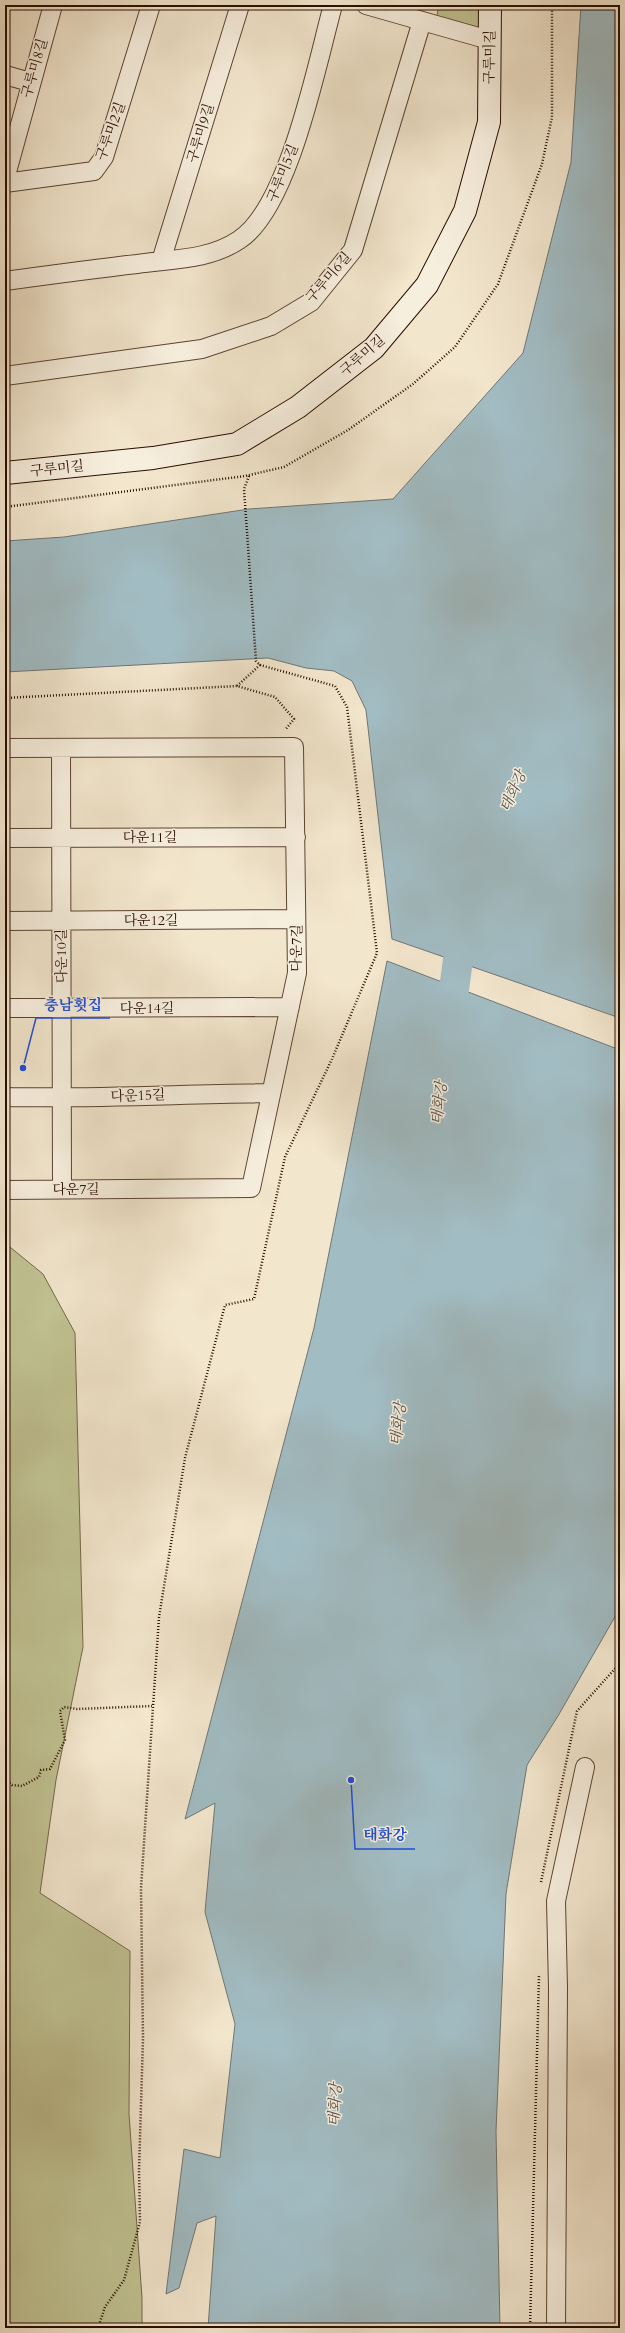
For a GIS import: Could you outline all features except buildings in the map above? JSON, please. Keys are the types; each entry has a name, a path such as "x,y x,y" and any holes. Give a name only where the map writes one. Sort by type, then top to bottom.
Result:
{"street":[{"name":"구루미8길","path":"5,179 30,82 53,5"},
{"name":"구루미2길","path":"5,183 94,171 104,157 151,5"},
{"name":"구루미9길","path":"161,260 240,5"},
{"name":"구루미5길","path":"5,281 161,260 207,256 240,240 262,218 279,187 296,139 333,5"},
{"path":"366,5 489,40"},
{"name":"구루미길","path":"5,473 153,458 237,444 298,407 374,348 427,285 465,211 488,122 490,5"},
{"name":"구루미6길","path":"5,376 202,349 272,326 311,302 353,250 422,21"},
{"path":"5,74 30,82"},
{"name":"다운7길","path":"5,748 294,747 297,973 251,1188 5,1190"},
{"name":"다운10길","path":"61,748 62,1189"},
{"name":"다운11길","path":"5,838 296,837"},
{"name":"다운12길","path":"5,921 296,918"},
{"name":"다운14길","path":"5,1008 290,1007"},
{"name":"다운15길","path":"5,1097 62,1098 153,1094 271,1093"},
{"path":"556,2328 558,1988 556,1901 585,1767"}],"path":[{"path":"98,2328 105,2307 124,2280 140,2222 139,2170 143,2039 141,1888 159,1617 175,1510 185,1458 225,1305 254,1299 285,1157 332,1059 377,952 347,707 335,686 260,665 256,661 244,489 249,476"},
{"path":"237,686 260,665"},
{"path":"5,698 237,686 275,697 294,719 270,747"},
{"path":"5,1778 12,1785 22,1786 39,1777 40,1770 50,1769 65,1740 60,1711 64,1707 77,1709 152,1706"}],"green space":[{"path":"439,5 490,5 489,40 435,25"},
{"path":"5,1243 43,1274 75,1333 83,1647 56,1780 40,1893 130,1951 129,2114 142,2298 142,2328 5,2328"}],"water":[{"path":"581,5 620,5 620,1018 392,939 366,710 352,681 334,671 306,668 268,658 5,672 5,541 64,537 249,509 393,499 523,353 571,162"},
{"path":"387,961 620,1050 620,1608 558,1716 527,1765 506,1894 496,2131 500,2328 208,2328 216,2216 197,2223 179,2288 166,2294 184,2149 220,2158 235,2024 205,1912 215,1803 185,1819 314,1328"}],"waterway":[{"name":"태화강","path":"449,1027 463,922"}],"place":[{"name":"충남횟집","path":"23,1068"},
{"name":"태화강","path":"351,1780"}]}
